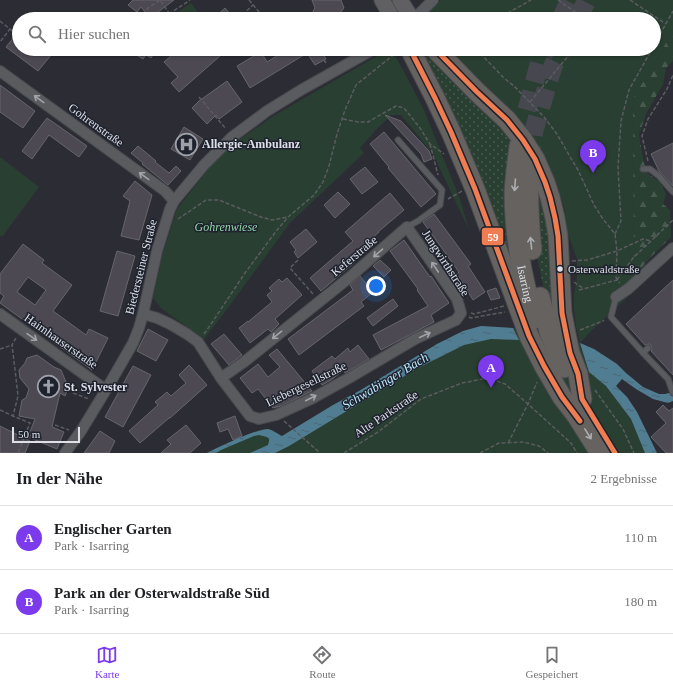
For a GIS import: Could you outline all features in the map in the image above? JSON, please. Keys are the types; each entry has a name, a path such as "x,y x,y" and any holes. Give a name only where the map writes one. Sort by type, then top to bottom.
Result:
{"highway":[{"path":"414,56 435,98 472,182 529,336 562,397 584,401 578,374 570,353 562,313 558,236 550,196 545,182 535,159 523,140 507,120 442,56"},
{"name":"Isarring","path":"519,146 515,198 519,256 538,335 553,370 584,401 600,453"},
{"name":"Isarring","path":"530,164 528,190 529,227 532,254 540,298 549,332 565,370 615,453"}],"main road":[{"path":"382,0 389,12"},
{"path":"400,0 408,12"}],"street":[{"path":"420,12 433,0"},
{"name":"Biedersteiner Straße","path":"65,453 81,431 133,343 143,314 163,230 174,201 204,164 232,137 301,90 362,56"},
{"name":"Gohrenstraße","path":"0,71 158,187 174,201"},
{"name":"Keferstraße","path":"221,378 244,362 350,277 407,227"},
{"name":"Jungwirthstraße","path":"407,227 457,299 461,313"},
{"path":"615,301 670,253"},
{"name":"Liebergesellstraße","path":"143,314 170,324 198,342 221,378 250,416 259,419 279,417 415,339 456,320 461,313"},
{"name":"Haimhauserstraße","path":"0,314 106,390"}],"lane":[{"path":"398,140 442,190"},
{"path":"643,169 650,169 659,176 673,192"},
{"name":"Keferstraße","path":"407,227 440,205 442,190"},
{"path":"615,301 611,317 668,379 673,393"},
{"path":"643,353 648,348"}],"path":[{"path":"145,12 160,0 169,12"},
{"path":"173,12 190,0"},
{"path":"249,0 259,12"},
{"path":"510,12 531,0"},
{"path":"558,0 576,12"},
{"path":"630,0 648,12"},
{"path":"246,12 253,5"},
{"path":"661,33 673,11"},
{"path":"0,21 10,29 0,42"},
{"path":"661,21 666,24"},
{"path":"198,342 245,273 277,230 288,217 314,195 323,182 345,110 356,85 391,56"},
{"path":"483,56 530,102 557,134 578,170 594,205 615,234"},
{"path":"530,102 568,56"},
{"path":"628,289 617,280 616,277 617,251 615,234 621,220 618,167 621,121 629,90 648,56"},
{"path":"650,169 642,136 648,119 667,89 673,75"},
{"path":"199,97 227,129"},
{"path":"343,119 368,122 396,106 404,108 420,128 430,144 442,190"},
{"path":"430,144 445,154"},
{"path":"163,230 206,200 219,200 272,220 288,217"},
{"path":"579,290 617,280 632,258 673,220"},
{"path":"570,261 586,260 617,251 643,239 651,240"},
{"path":"298,260 290,268 320,301"},
{"path":"572,281 584,289"},
{"path":"580,330 603,321 615,301"},
{"path":"461,313 474,314 506,306"},
{"path":"461,313 471,318 506,312"},
{"path":"13,416 18,396 12,345 14,342"},
{"path":"0,348 12,345"},
{"name":"Alte Parkstraße","path":"344,453 378,432 421,399 462,383 488,378 504,384 528,404 571,443 577,453"},
{"path":"508,443 528,404 539,378"},
{"path":"73,392 90,399"},
{"path":"584,401 623,429 634,453"},
{"path":"0,410 30,423 18,453"},
{"path":"279,417 320,453"},
{"path":"55,425 73,432"},
{"path":"480,453 499,443 524,442 539,446 548,453"}],"green space":[{"path":"440,0 673,0 673,31 661,51 661,12 430,12"},
{"path":"673,0 673,61 666,68 663,84 646,114 639,135 647,173 661,183 666,195 663,204 670,210 671,237 638,272 628,278 619,93 648,56 661,56 661,31"},
{"path":"191,3 198,12 178,12"},
{"name":"Gohrenwiese","path":"377,56 395,56 424,110 460,199 469,230 433,154 401,115 391,115 360,148 364,153 290,223 204,339 162,309 153,298 163,253 177,209 209,168 234,143 275,115"},
{"path":"418,56 431,56 440,68 511,135 507,161 517,272"},
{"path":"453,56 658,56 633,99 634,291 580,343 574,309 577,258 566,227 565,211 558,187 547,160 527,128 505,104 468,72"},
{"path":"0,157 39,187 2,237 0,235"},
{"path":"536,178 549,220 556,311 547,305 538,261 534,232"},
{"path":"481,326 513,328 580,343 605,356 626,373 616,386 627,397 637,412 657,453 207,453 262,430 268,429 282,436 437,344 463,331"}],"water":[{"name":"Schwabinger Bach","path":"481,326 513,328 519,340 491,339 464,345 416,369 275,453 250,453 268,445 269,439 259,435 216,453 207,453 262,430 268,429 282,436 437,344 463,331"},
{"path":"580,343 594,349 617,364 643,387 659,394 673,392 673,401 668,403 653,399 622,379 616,386 627,397 637,412 657,453 645,453 631,419 606,386 589,372"}],"building":[{"path":"133,0 174,0 158,12 145,12 141,7 137,12 128,5"},
{"path":"312,0 341,0 344,8 341,12 313,12 315,8"},
{"path":"225,8 228,12 221,12"},
{"path":"12,40 12,52 6,47"},
{"path":"18,56 50,56 38,71"},
{"path":"138,56 145,56 143,59"},
{"path":"171,56 220,56 179,92 171,83 178,77 164,62"},
{"path":"254,56 263,56 267,62 277,56 302,56 250,88 237,66"},
{"path":"309,56 324,56 326,59 315,65"},
{"path":"227,81 242,102 219,119 216,115 207,124 192,108 199,101"},
{"path":"0,85 35,111 23,128 0,112"},
{"path":"385,115 401,121 429,151 432,159 424,162 421,154"},
{"path":"47,118 87,146 79,157 49,135 32,159 22,151"},
{"path":"184,127 203,139 190,160 171,149"},
{"path":"384,132 436,194 421,207 370,144"},
{"path":"673,143 673,186 659,171 651,154"},
{"path":"138,146 169,173 176,166 181,171 168,185 131,153"},
{"path":"365,167 378,182 362,194 350,179"},
{"path":"135,181 152,195 139,240 121,236 130,201 123,196"},
{"path":"338,192 350,204 335,218 324,205"},
{"path":"390,193 404,210 351,257 355,262 321,291 310,278 353,241 345,232"},
{"path":"434,214 471,264 468,266 485,292 473,300 457,274 459,272 423,222"},
{"path":"306,229 317,242 298,258 294,252 296,250 290,242"},
{"path":"404,240 449,303 431,315 434,322 381,350 373,335 428,306 417,290 418,289 390,251"},
{"path":"23,244 44,260 42,263 72,285 53,311 86,335 89,329 108,338 92,370 0,303 4,296 0,293 0,274","holes":["28,277 46,290 35,305 17,292"]},
{"path":"117,251 135,256 118,316 100,311"},
{"path":"380,260 391,270 384,277 373,266"},
{"path":"360,276 373,292 361,302 364,306 299,355 288,339 353,290 350,285"},
{"path":"287,278 302,295 275,319 279,324 271,332 268,329 250,343 239,328 272,302 267,295 272,291 269,288 279,279 282,282"},
{"path":"673,280 673,375 651,351 651,345 645,345 626,324"},
{"path":"496,288 500,298 491,300 487,291"},
{"path":"393,299 398,306 373,326 367,318"},
{"path":"148,329 168,340 156,361 137,351"},
{"path":"224,334 242,355 229,365 211,344"},
{"path":"358,345 369,359 345,373 344,370 322,385 312,371 332,356 335,359 348,348 350,352"},
{"path":"277,349 312,391 281,406 273,408 258,389 252,393 240,378 258,364 268,377 280,367 269,355"},
{"name":"St. Sylvester","path":"37,355 61,370 66,382 70,384 65,396 60,393 52,427 64,432 57,449 28,437 35,419 19,416 22,400 26,398 29,389 20,378 19,370 27,358"},
{"path":"189,365 207,385 140,443 129,431 158,405 155,402 167,392 171,396 186,383 179,375"},
{"path":"133,366 151,375 123,427 105,417"},
{"path":"663,405 669,411 673,408 673,453 666,453 651,437 666,423 656,412"},
{"path":"235,416 242,436 233,440 228,429 220,432 217,423"},
{"path":"186,425 201,443 190,453 161,453 171,444 167,440"},
{"path":"0,426 30,441 25,453 0,453"},
{"path":"100,431 115,441 109,453 84,453"}],"tunnel":[{"path":"564,12 570,0"},
{"path":"581,12 587,0"},
{"path":"527,110 542,56"},
{"path":"529,164 534,130 553,66 558,56"}],"transit line":[{"name":"59","path":"414,56 451,132 475,189 529,336 562,397 580,421"},
{"name":"59","path":"442,56 507,120 523,140 535,159 545,182 555,218 558,236 562,313 570,353 578,374 582,399 615,453"}],"place":[{"name":"Allergie-Ambulanz","path":"187,144"},
{"name":"Park an der Osterwaldstraße Süd","path":"593,173"},
{"name":"Osterwaldstraße","path":"560,269"},
{"name":"St. Sylvester","path":"48,387"},
{"name":"Englischer Garten","path":"491,388"}]}
